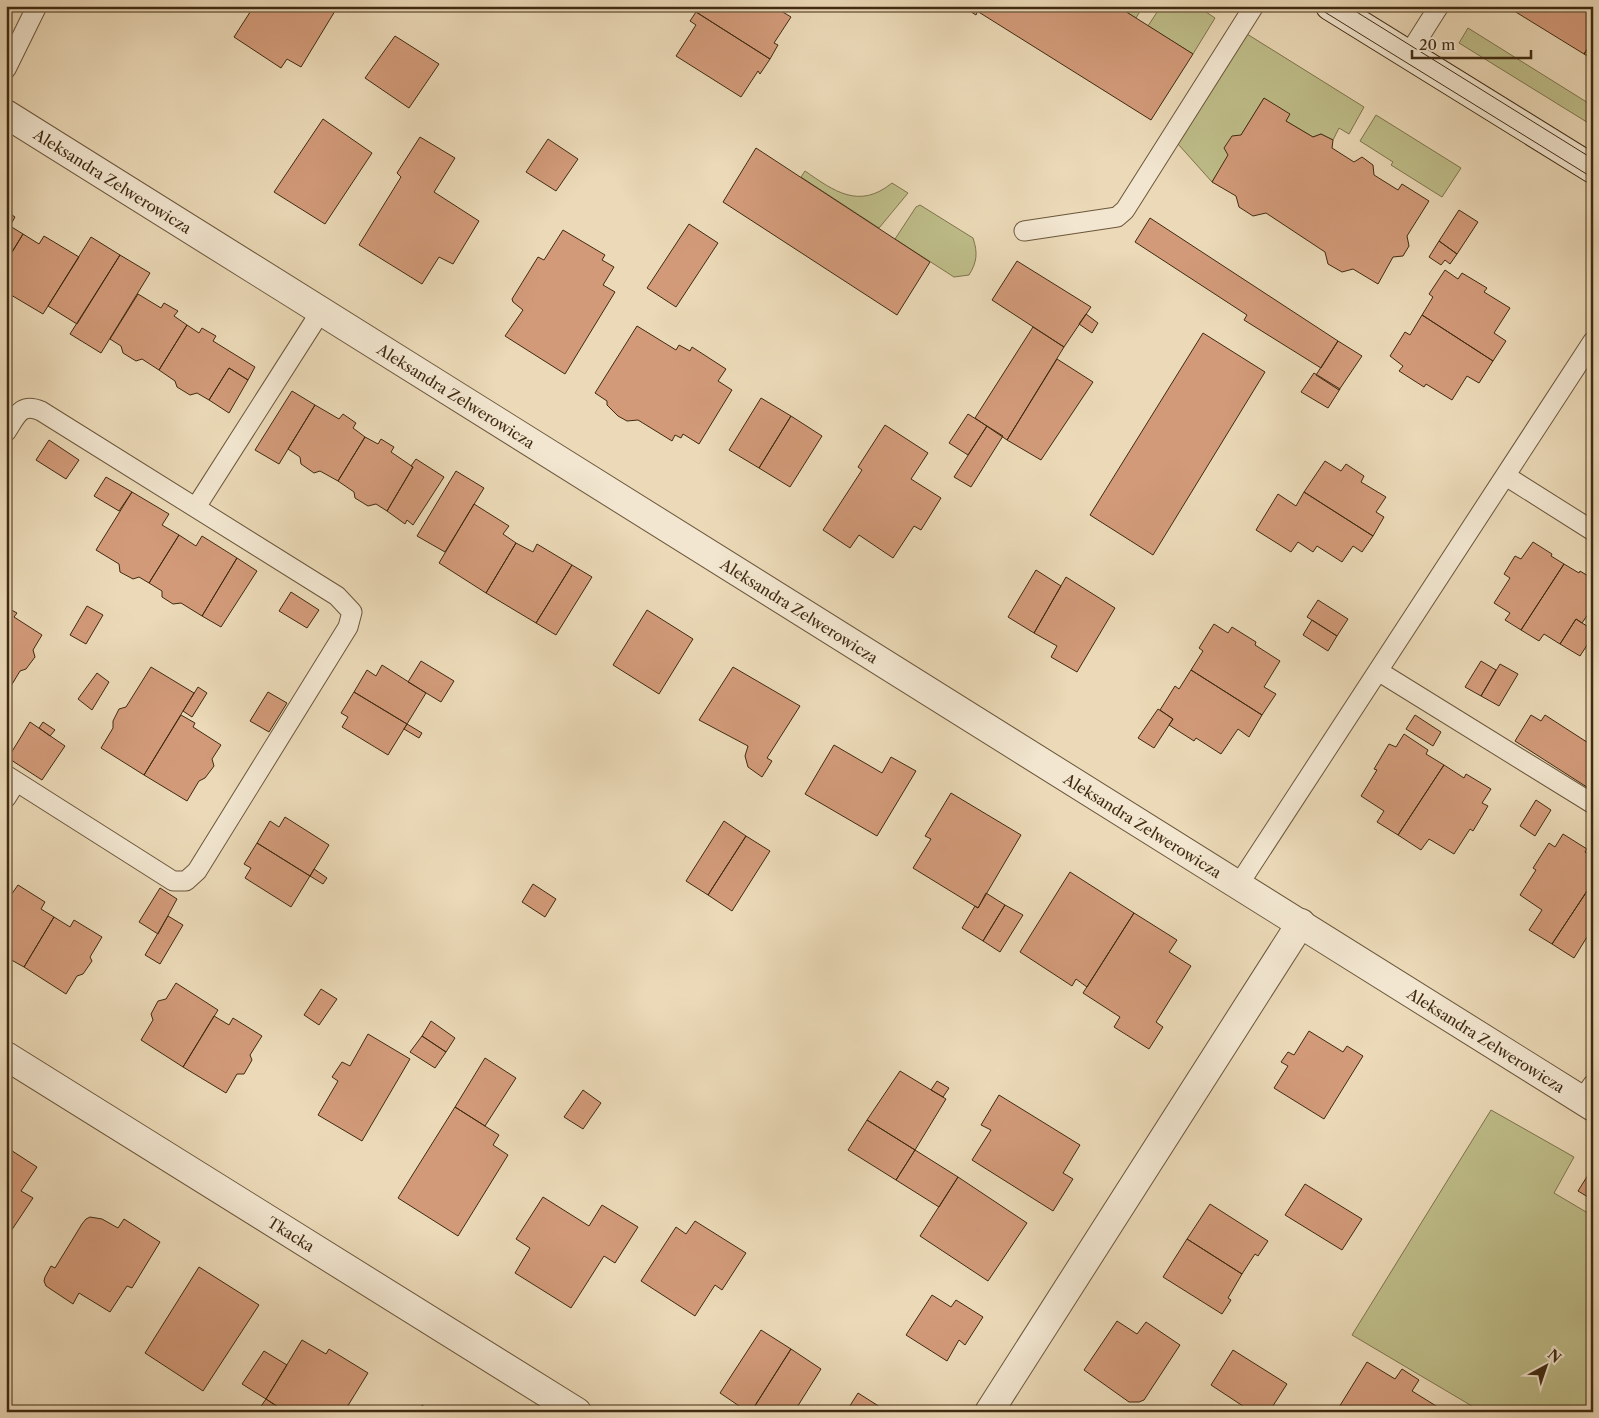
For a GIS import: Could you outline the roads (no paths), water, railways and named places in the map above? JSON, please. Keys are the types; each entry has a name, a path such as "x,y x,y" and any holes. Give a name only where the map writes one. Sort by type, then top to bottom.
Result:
{"street":[{"path":"1330,6 1593,169"},
{"name":"Aleksandra Zelwerowicza","path":"6,114 1301,924 1589,1097"},
{"path":"988,1412 1301,924"},
{"name":"Tkacka","path":"6,1056 577,1412"}],"lane":[{"path":"6,70 37,6"},
{"path":"1024,231 1117,217 1125,210 1254,6"},
{"path":"1408,54 1439,6"},
{"path":"196,508 321,311"},
{"path":"1239,884 1593,341"},
{"path":"6,432 25,408 31,407 41,411 338,596 352,612 348,627 197,871 186,881 173,881 10,785"},
{"path":"1506,476 1593,531"},
{"path":"1378,672 1593,804"}],"tram line":[{"path":"1315,6 1593,178"},
{"path":"1347,6 1593,159"}]}
